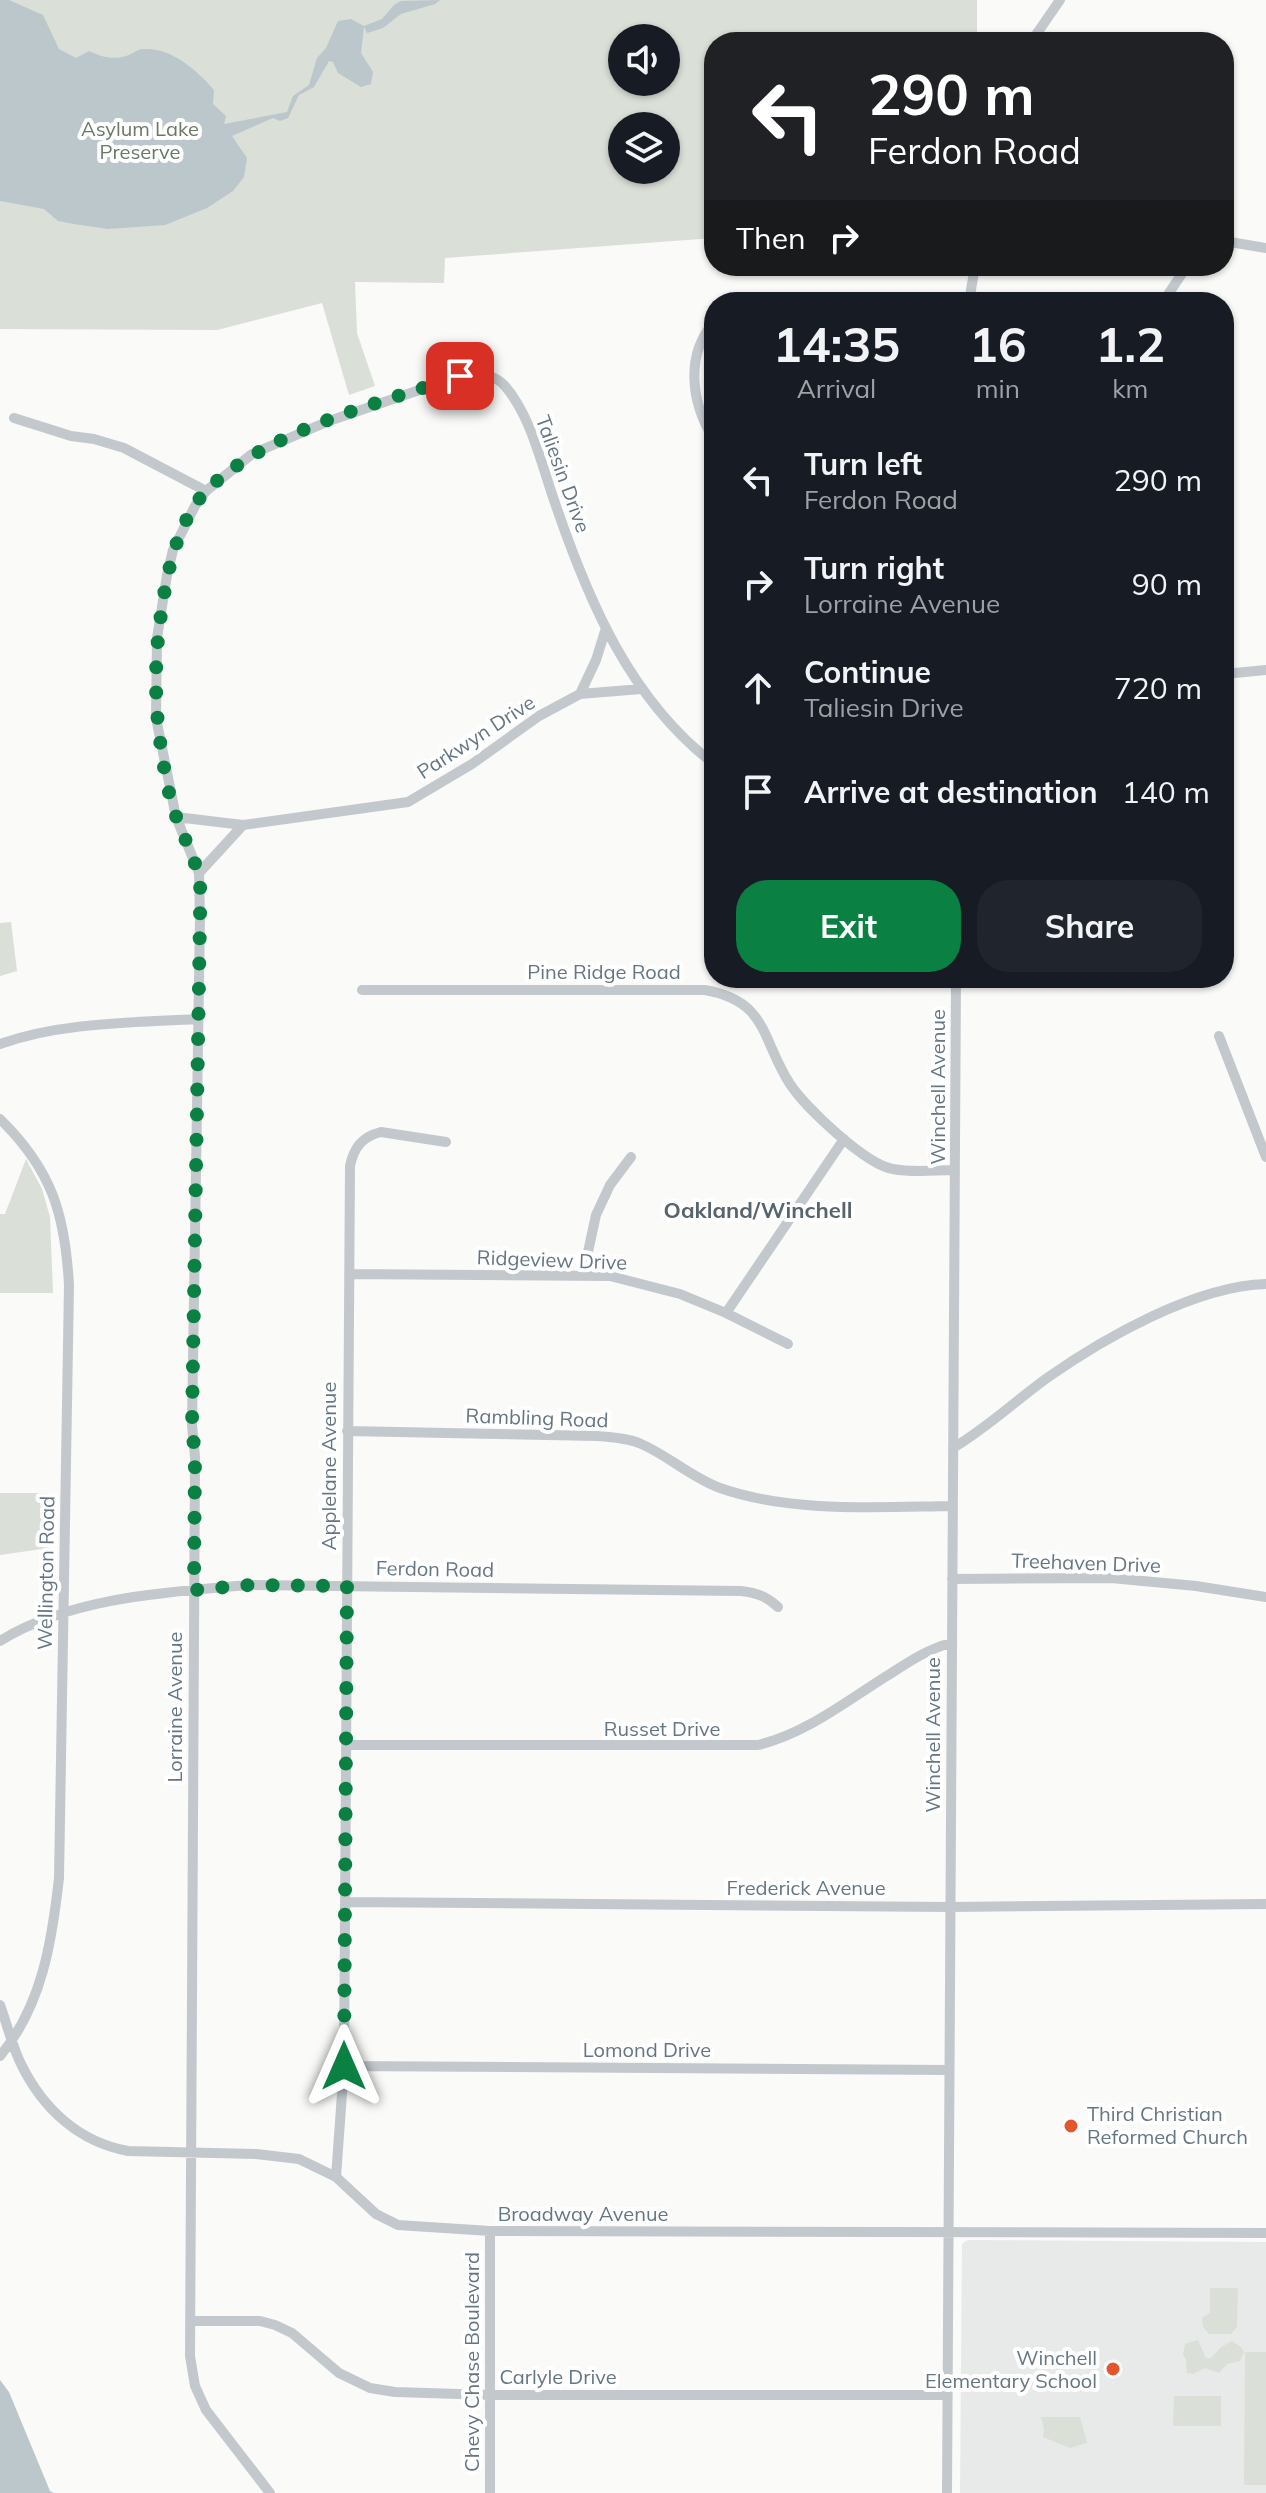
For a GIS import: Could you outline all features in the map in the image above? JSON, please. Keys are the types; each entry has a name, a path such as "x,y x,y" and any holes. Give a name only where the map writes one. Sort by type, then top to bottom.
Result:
{"street":[{"path":"1038,32 1060,0"},
{"path":"1234,243 1266,248"},
{"path":"704,335 694,369 698,407 704,424"},
{"name":"Taliesin Drive","path":"252,454 329,421 460,376 477,373 491,375 502,382 525,418 573,554 606,628 641,689"},
{"path":"14,418 124,448 206,491"},
{"name":"Lorraine Avenue","path":"252,454 206,491 173,550 157,638 156,718 176,817 199,873 200,918 192,1425 195,1457 190,2356 200,2399 270,2493"},
{"path":"580,694 596,660 606,628"},
{"path":"1234,673 1266,670"},
{"path":"641,689 704,756"},
{"name":"Parkwyn Drive","path":"176,817 243,825 408,802 472,764 539,716 580,694 641,689"},
{"path":"199,873 243,825"},
{"name":"Winchell Avenue","path":"947,2493 956,988"},
{"name":"Pine Ridge Road","path":"362,990 705,990 722,993 736,999 756,1016 791,1086 844,1139 880,1165 892,1169 955,1170"},
{"path":"0,1044 56,1030 197,1019"},
{"path":"1219,1036 1266,1157"},
{"name":"Wellington Road","path":"0,1119 24,1143 47,1182 56,1203 67,1255 58,1892 42,1978 33,2001 0,2056"},
{"name":"Applelane Avenue","path":"336,2177 344,2066 350,1166 359,1142 381,1132 446,1142"},
{"path":"726,1313 844,1139"},
{"path":"583,1275 596,1215 610,1185 631,1157"},
{"name":"Ridgeview Drive","path":"349,1274 583,1275 631,1280 680,1294 788,1344"},
{"path":"953,1448 983,1430 1045,1380 1107,1339 1197,1300 1232,1289 1266,1284"},
{"name":"Rambling Road","path":"347,1431 621,1438 640,1444 695,1478 767,1501 862,1507 952,1506"},
{"name":"Treehaven Drive","path":"952,1579 1111,1578 1196,1586 1266,1597"},
{"name":"Ferdon Road","path":"0,1641 63,1612 194,1590 249,1585 741,1591 767,1597 778,1607"},
{"name":"Russet Drive","path":"346,1745 758,1745 805,1727 926,1651 951,1643"},
{"name":"Frederick Avenue","path":"345,1902 950,1907 1266,1904"},
{"name":"Broadway Avenue","path":"0,2005 20,2062 35,2089 53,2110 90,2140 128,2151 280,2155 299,2159 336,2177 376,2214 398,2225 490,2231 1266,2233"},
{"name":"Lomond Drive","path":"344,2066 949,2070"},
{"name":"Chevy Chase Boulevard","path":"490,2231 490,2493"},
{"name":"Carlyle Drive","path":"191,2321 260,2321 275,2325 292,2333 339,2373 370,2388 395,2392 490,2395 947,2395"}],"shaded area":[{"path":"0,0 9,0 43,15 59,49 76,58 89,51 116,58 144,49 174,56 192,68 214,90 213,104 226,116 224,124 287,112 293,96 309,85 317,58 326,48 338,21 351,19 364,26 382,19 401,1 440,0 401,14 383,28 367,33 364,27 361,53 373,72 371,84 361,87 338,73 333,62 329,61 314,87 299,95 288,118 280,121 273,118 232,136 247,158 244,177 233,191 207,208 165,225 108,229 58,221 44,209 0,201"},
{"name":"Winchell Elementary School","path":"968,2240 1266,2242 1266,2493 960,2493 962,2244"},
{"path":"0,2380 9,2392 50,2491 54,2493 0,2493"}],"green space":[{"name":"Asylum Lake Preserve","path":"0,0 977,0 977,32 704,32 704,239 445,258 444,283 355,282 357,333 375,386 349,395 322,303 217,330 0,329"},
{"path":"11,922 17,971 0,976 0,923"},
{"path":"26,1159 42,1189 50,1217 53,1293 0,1293 0,1214 5,1214"},
{"path":"0,1493 49,1493 49,1548 0,1555"},
{"path":"1210,2288 1238,2288 1237,2327 1231,2334 1209,2334 1203,2327 1202,2318 1210,2313"},
{"path":"1198,2340 1206,2358 1211,2358 1232,2341 1244,2353 1240,2361 1227,2364 1219,2373 1205,2368 1193,2374 1187,2373 1183,2355 1185,2344"},
{"path":"1245,2352 1266,2352 1266,2485 1244,2485"},
{"path":"1174,2396 1221,2396 1221,2426 1173,2426"},
{"path":"1041,2417 1080,2417 1087,2443 1070,2448 1043,2437"}],"place":[{"name":"Third Christian Reformed Church","path":"1071,2126"},
{"name":"Winchell Elementary School","path":"1113,2369"}],"district":[{"name":"Oakland/Winchell","path":"758,1210"}],"route":[{"path":"344,2066 347,1586 249,1585 194,1590 195,1457 192,1425 199,873 176,817 162,756 156,718 157,638 173,550 195,506 224,475 252,454 329,421 460,376"}]}
